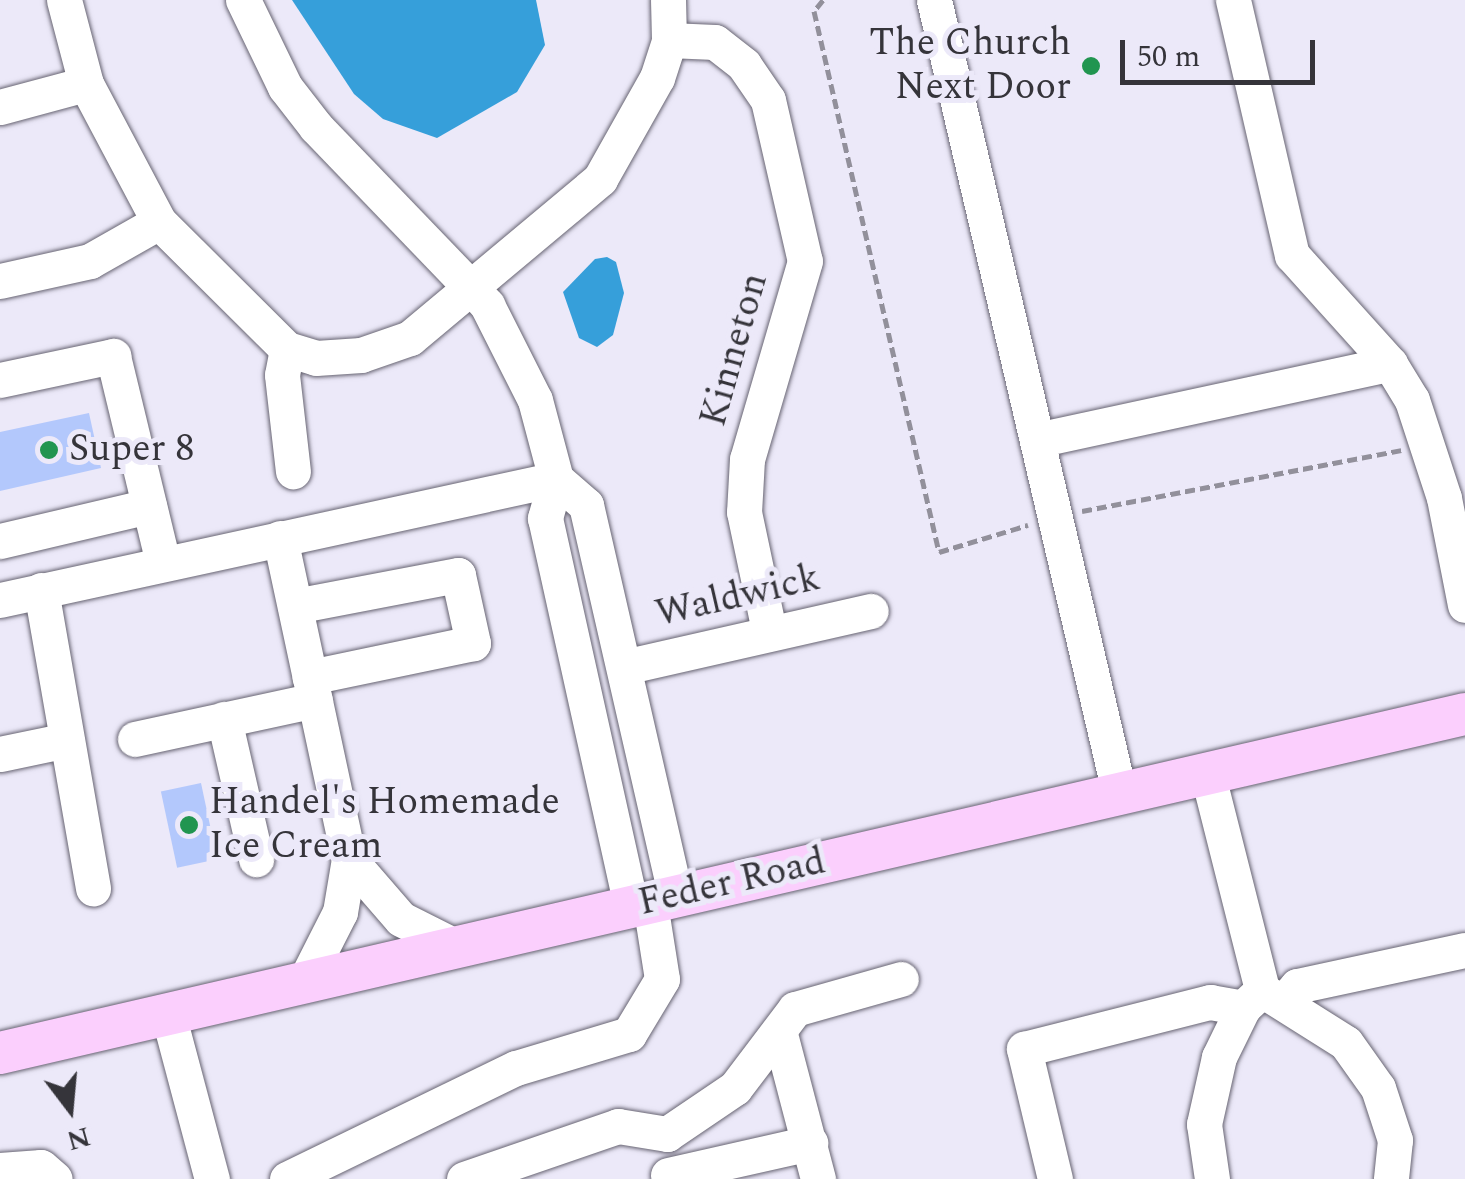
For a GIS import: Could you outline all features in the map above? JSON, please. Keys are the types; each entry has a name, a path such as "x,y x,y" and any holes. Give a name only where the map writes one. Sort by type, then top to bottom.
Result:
{"main road":[{"name":"Feder Road","path":"0,1053 1465,714"}],"street":[{"path":"64,0 86,84 159,222 287,349 316,358 361,355 410,338 600,180 657,78 669,40 668,0"},
{"path":"243,0 285,87 316,127 487,304 535,400 556,479 545,518 652,902"},
{"path":"934,0 1119,792"},
{"path":"1233,0 1292,255 1390,364 1426,436 1465,605"},
{"name":"Kinneton","path":"669,40 715,42 744,65 768,100 806,262 748,459 744,512 769,631"},
{"path":"0,107 86,84"},
{"path":"0,280 90,261 159,222"},
{"path":"287,349 282,375 293,471"},
{"path":"0,380 113,356 163,564"},
{"path":"1037,440 1390,364"},
{"path":"0,600 556,479"},
{"path":"287,1179 516,1068 629,1034 662,980 624,667 586,505 556,479"},
{"path":"0,542 149,506"},
{"path":"280,538 350,859 340,912 305,981"},
{"path":"134,739 224,720 313,688 473,643 458,575 295,606"},
{"path":"41,590 93,888"},
{"name":"Waldwick","path":"624,667 769,631 871,611"},
{"path":"224,720 256,859"},
{"path":"0,754 67,740"},
{"path":"1207,772 1263,999 1346,1043 1378,1088 1395,1140 1391,1179"},
{"path":"350,859 402,920 455,946"},
{"path":"1056,1179 1024,1049 1210,1002 1263,999 1297,986 1465,950"},
{"path":"818,1179 780,1034 783,1020 795,1009 901,979"},
{"path":"1212,1179 1204,1124 1219,1057 1263,999"},
{"path":"168,1014 212,1179"},
{"path":"464,1179 618,1126 666,1134 735,1088 780,1034"},
{"path":"666,1134 668,1177 810,1143"},
{"path":"0,1170 42,1167 55,1179"}],"water":[{"path":"292,0 536,0 545,45 517,92 437,138 383,119 354,94"},
{"path":"607,257 616,262 624,293 613,335 597,347 579,338 563,292 595,259"}],"building":[{"name":"Super 8","path":"89,413 101,468 0,491 0,432"},
{"name":"Handel's Homemade Ice Cream","path":"201,783 217,859 177,868 161,792"}],"place":[{"name":"The Church Next Door","path":"1091,66"},
{"name":"Super 8","path":"49,450"},
{"name":"Handel's Homemade Ice Cream","path":"189,825"}]}
